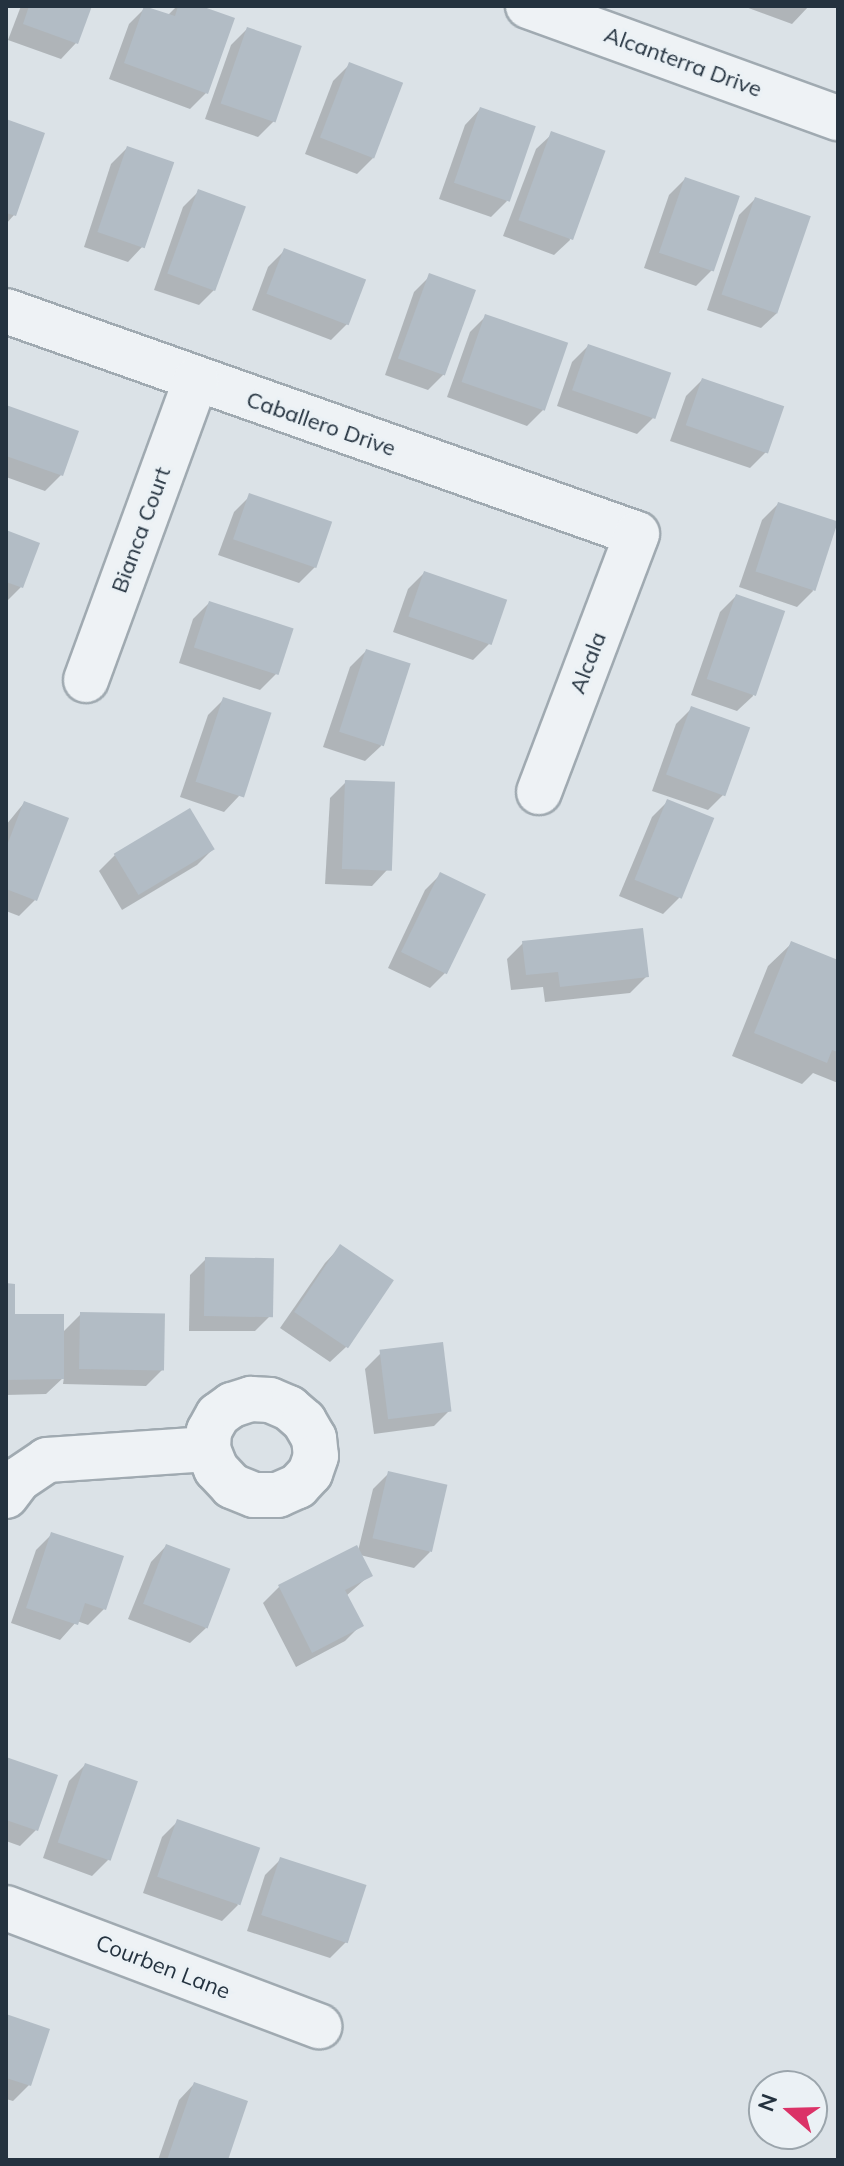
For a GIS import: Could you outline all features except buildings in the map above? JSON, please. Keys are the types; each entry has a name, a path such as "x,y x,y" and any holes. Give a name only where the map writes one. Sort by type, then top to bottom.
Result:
{"street":[{"name":"Alcanterra Drive","path":"528,6 838,118"},
{"name":"Caballero Drive","path":"6,311 637,534"},
{"name":"Bianca Court","path":"86,680 196,380"},
{"name":"Alcala","path":"539,792 637,534"},
{"path":"6,1496 19,1479 47,1460 208,1449"},
{"name":"Courben Lane","path":"6,1908 319,2026"}]}
